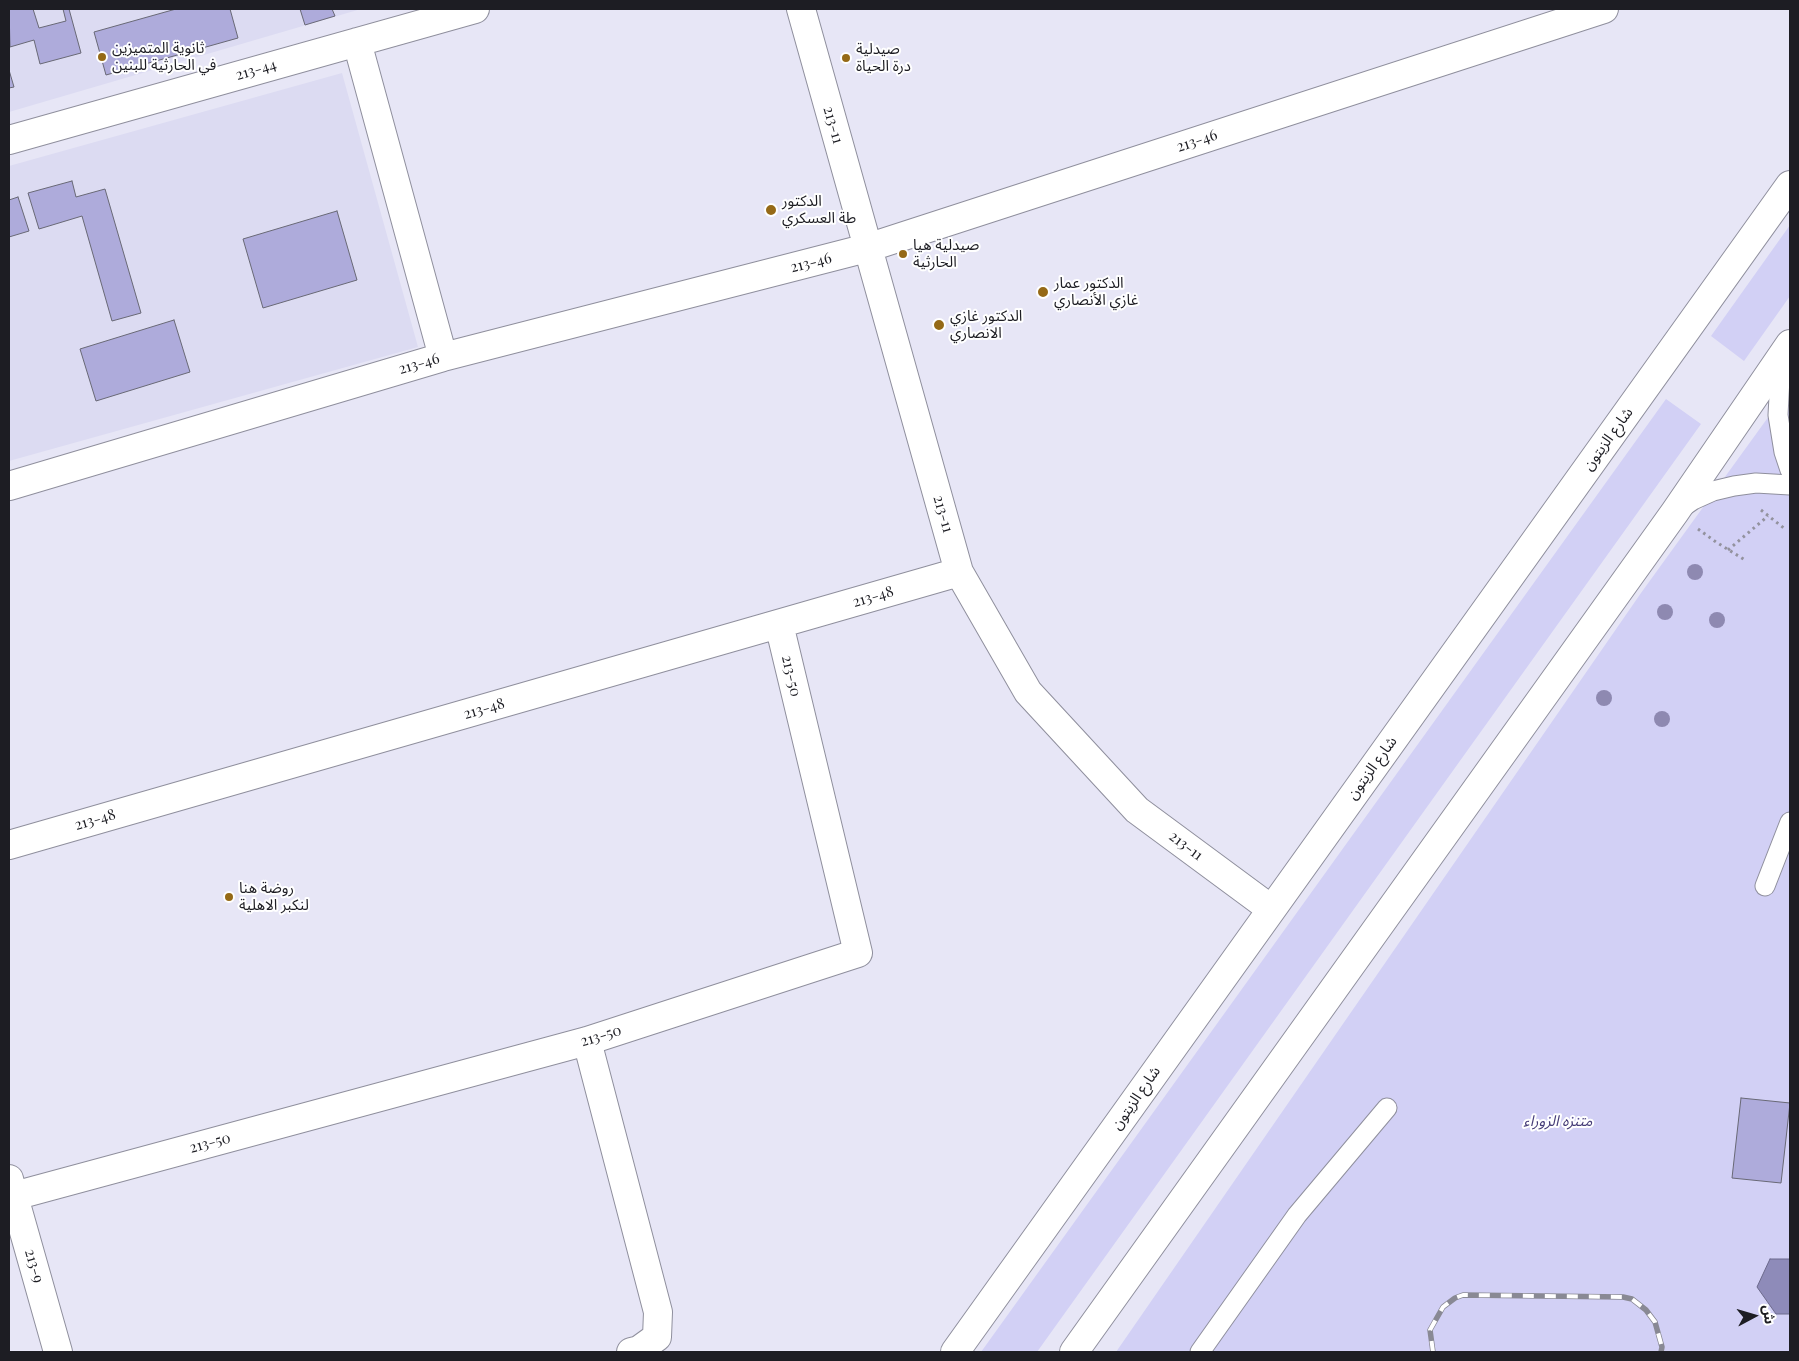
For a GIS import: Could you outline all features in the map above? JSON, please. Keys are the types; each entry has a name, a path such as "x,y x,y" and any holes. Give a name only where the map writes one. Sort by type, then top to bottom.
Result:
{"street":[{"name":"213-44","path":"9,140 475,9"},
{"name":"213-11","path":"800,9 959,572 1028,692 1047,713 1137,810 1270,909"},
{"name":"213-46","path":"9,486 443,357 867,248 1604,9"},
{"path":"357,42 443,357"},
{"name":"شارع الزيتون","path":"955,1352 1270,909 1790,185"},
{"path":"1074,1352 1675,512 1790,345"},
{"name":"213-48","path":"9,845 959,572"},
{"name":"213-50","path":"11,1187 587,1041 858,953 779,624"},
{"path":"587,1041 658,1312 657,1337 639,1350 630,1352"},
{"name":"213-9","path":"11,1187 58,1352"}],"lane":[{"path":"1790,345 1780,378 1778,415 1782,443 1790,470"},
{"path":"1675,512 1713,491 1734,486 1756,483 1790,486"},
{"path":"1765,886 1790,822"},
{"path":"1200,1352 1297,1215 1388,1108"}],"path":[{"path":"1675,512 1745,560"},
{"path":"1728,550 1768,516 1785,529"}],"shaded area":[{"name":"ثانوية المتميزين في الحارثية للبنين","path":"9,9 361,9 9,112"},
{"path":"342,73 418,347 9,461 9,166"},
{"path":"1770,1259 1790,1259 1790,1314 1776,1314 1757,1287"}],"green space":[{"path":"1790,225 1790,296 1744,361 1711,336"},
{"name":"متنزه الزوراء","path":"1790,387 1790,1352 1116,1352 1641,593"},
{"path":"1666,399 1701,424 1037,1352 981,1352"}],"building":[{"path":"9,9 33,9 39,28 66,21 63,9 69,9 81,53 40,64 34,40 10,47"},
{"path":"176,9 230,9 238,38 106,75 94,32"},
{"path":"300,9 332,9 335,16 305,25"},
{"path":"9,70 14,87 9,88"},
{"path":"72,181 76,197 105,189 141,313 112,321 82,216 39,229 28,193"},
{"path":"18,197 29,231 9,237 9,200"},
{"path":"337,211 357,280 263,308 243,239"},
{"path":"174,320 190,372 96,401 80,349"},
{"path":"1741,1098 1790,1103 1781,1183 1732,1178"}],"railway":[{"path":"1433,1352 1430,1330 1443,1307 1455,1298 1463,1295 1623,1297 1632,1299 1646,1310 1655,1322 1662,1347 1661,1352"}],"place":[{"name":"ثانوية المتميزين في الحارثية للبنين","path":"102,57"},
{"name":"صيدلية درة الحياة","path":"846,58"},
{"name":"الدكتور طة العسكري","path":"771,210"},
{"name":"صيدلية هيا الحارثية","path":"903,254"},
{"name":"الدكتور عمار غازي الأنصاري","path":"1043,292"},
{"name":"الدكتور غازي الانصاري","path":"939,325"},
{"name":"روضة هنا لنكبر الاهلية","path":"229,897"}]}
